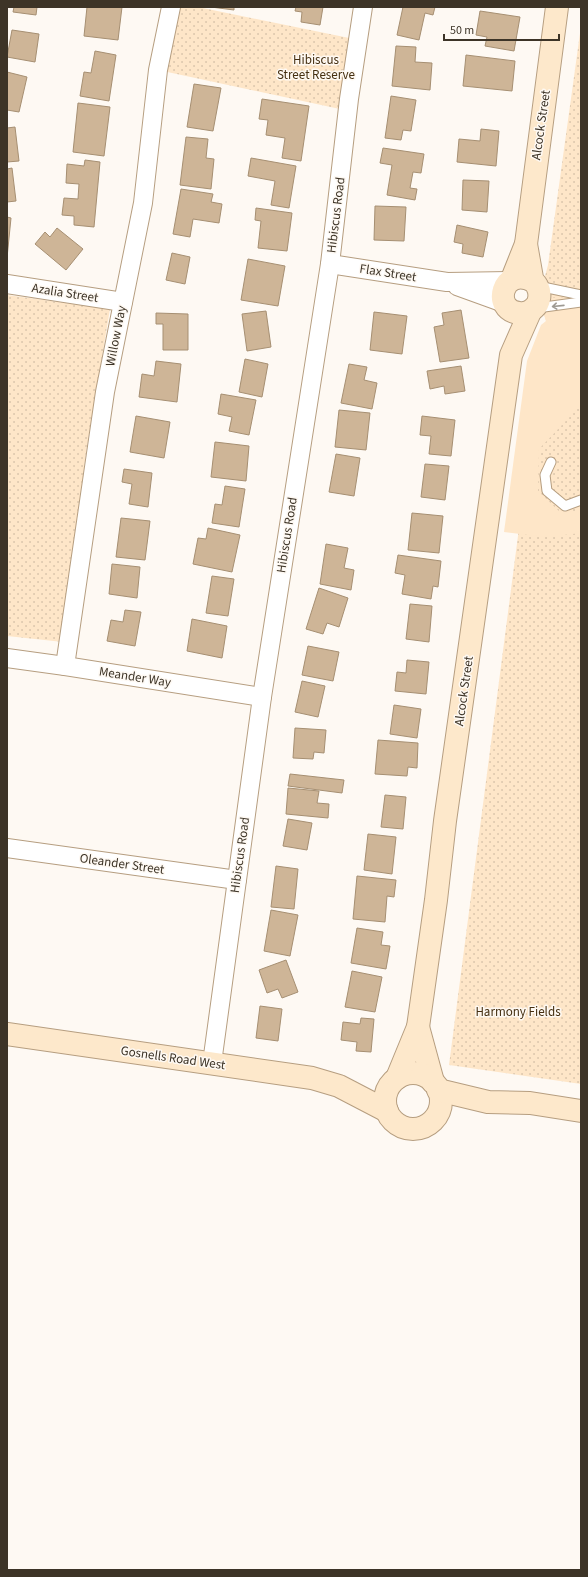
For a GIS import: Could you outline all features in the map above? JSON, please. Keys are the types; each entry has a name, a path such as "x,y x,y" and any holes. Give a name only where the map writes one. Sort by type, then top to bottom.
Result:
{"main road":[{"name":"Alcock Street","path":"523,282 526,244 557,7"},
{"name":"Alcock Street","path":"395,1080 418,1027 436,900 445,821 511,355 506,306 503,296 504,289 505,285 523,282 539,292 539,298 511,355"},
{"path":"506,306 515,312 522,314 532,310"},
{"name":"Alcock Street","path":"418,1027 436,1086"},
{"name":"Gosnells Road West","path":"7,1034 312,1078 339,1086 387,1111 392,1119 400,1125 409,1128 418,1128 427,1125 434,1118 488,1102"},
{"name":"Gosnells Road West","path":"339,1086 368,1086 395,1080 412,1073 419,1074 436,1086 488,1102 530,1103 581,1111"},
{"path":"387,1111 386,1096 388,1088 395,1080"},
{"path":"434,1118 438,1112 440,1104 436,1086"}],"street":[{"name":"Willow Way","path":"66,666 105,392 143,203 158,70 170,7"},
{"name":"Hibiscus Road","path":"212,1063 262,697 330,264 349,99 364,7"},
{"name":"Flax Street","path":"330,264 446,282 523,282"},
{"name":"Flax Street","path":"446,282 506,306"},
{"name":"Azalia Street","path":"7,284 123,302"},
{"name":"Meander Way","path":"7,658 262,697"},
{"name":"Oleander Street","path":"7,848 237,880"}],"lane":[{"path":"523,282 581,295"},
{"path":"532,310 581,302"},
{"path":"550,462 545,475 547,491 565,506 581,500"}],"green space":[{"name":"Hibiscus Street Reserve","path":"171,7 198,7 359,40 349,111 158,70"},
{"name":"Harmony Fields","path":"581,26 581,1084 449,1065 546,321 539,298 548,265"},
{"path":"7,295 110,309 86,452 63,642 7,636"},
{"path":"581,297 581,405 539,449 538,491 561,513 581,510 581,533 545,537 504,532 527,361 541,325 546,321 539,298"}],"building":[{"path":"14,7 37,7 36,15 13,12"},
{"path":"87,7 122,7 118,40 84,36"},
{"path":"211,7 234,7 234,10"},
{"path":"296,7 323,7 320,25 301,22 302,12 295,11"},
{"path":"403,7 435,7 433,15 425,13 419,40 397,35"},
{"path":"480,11 520,17 514,51 485,46 487,37 476,35"},
{"path":"12,30 39,34 35,62 7,57"},
{"path":"396,46 416,47 415,62 432,63 430,90 392,86"},
{"path":"95,51 116,55 109,101 80,96 84,72 91,73"},
{"path":"466,55 515,61 512,91 463,86"},
{"path":"7,72 27,77 19,112 7,110"},
{"path":"194,84 221,88 213,131 187,127"},
{"path":"391,96 416,100 411,131 403,130 401,140 385,138"},
{"path":"262,99 309,106 301,161 282,158 285,138 266,135 268,120 259,119"},
{"path":"78,103 110,107 104,156 73,152"},
{"path":"15,127 19,161 7,162 7,128"},
{"path":"481,129 499,131 496,166 457,162 459,139 480,141"},
{"path":"186,137 208,139 206,158 214,159 211,189 180,185"},
{"path":"383,148 424,154 421,173 413,172 410,188 417,189 415,200 387,195 392,165 380,163"},
{"path":"251,158 296,166 289,208 271,205 275,181 248,176"},
{"path":"85,160 100,162 94,227 74,225 74,216 62,215 64,198 78,199 79,184 66,183 67,164 84,166"},
{"path":"12,168 16,201 7,202 7,169"},
{"path":"463,180 489,181 487,212 462,210"},
{"path":"181,189 213,194 211,202 222,204 219,223 193,219 190,237 173,234"},
{"path":"375,206 406,207 404,241 374,240"},
{"path":"256,208 292,213 287,251 258,248 261,221 255,220"},
{"path":"7,217 11,218 7,258"},
{"path":"457,225 488,232 483,257 462,253 463,244 454,242"},
{"path":"57,228 83,249 66,270 35,244 45,232 50,237"},
{"path":"172,253 190,257 185,284 166,280"},
{"path":"248,259 285,266 278,306 241,300"},
{"path":"461,310 469,358 440,362 434,327 444,325 442,313"},
{"path":"266,311 271,347 247,351 242,314"},
{"path":"374,312 407,316 402,354 370,350"},
{"path":"156,313 188,314 188,350 163,350 163,324 156,324"},
{"path":"245,359 268,364 262,397 239,392"},
{"path":"156,361 181,364 177,402 139,397 142,374 154,376"},
{"path":"349,364 367,367 364,380 377,383 372,409 341,403"},
{"path":"461,366 465,391 445,394 444,386 430,389 427,371"},
{"path":"221,394 256,400 249,435 229,431 232,417 218,414"},
{"path":"339,410 370,413 366,450 335,447"},
{"path":"136,416 170,422 164,458 130,452"},
{"path":"422,416 455,420 451,456 429,454 431,436 420,435"},
{"path":"215,442 249,446 246,481 211,477"},
{"path":"336,454 360,458 354,496 329,492"},
{"path":"425,464 449,466 445,500 421,497"},
{"path":"124,469 152,473 148,507 129,504 132,484 122,482"},
{"path":"225,486 245,489 239,527 212,523 215,504 222,505"},
{"path":"412,513 443,516 439,553 408,550"},
{"path":"121,518 150,521 145,560 116,557"},
{"path":"208,528 240,535 232,572 193,564 198,538 206,539"},
{"path":"326,544 348,548 344,568 354,570 351,590 320,584"},
{"path":"398,555 441,561 438,587 433,586 431,599 402,594 405,575 395,573"},
{"path":"112,564 140,567 137,598 109,594"},
{"path":"212,576 234,579 228,616 206,613"},
{"path":"319,588 348,598 339,627 327,623 323,634 306,629"},
{"path":"410,604 432,606 429,642 406,639"},
{"path":"125,610 141,612 135,646 107,641 111,620 123,622"},
{"path":"192,619 227,626 222,658 187,651"},
{"path":"308,646 339,652 333,681 302,675"},
{"path":"407,660 429,662 426,694 395,691 397,672 406,673"},
{"path":"302,681 325,686 318,717 295,712"},
{"path":"394,705 421,709 417,738 390,734"},
{"path":"295,728 326,730 324,753 314,752 313,759 293,758"},
{"path":"378,740 418,743 417,768 408,767 407,776 375,774"},
{"path":"290,774 344,780 342,793 288,786"},
{"path":"288,788 319,791 317,803 329,804 328,818 286,814"},
{"path":"385,795 406,797 403,829 381,827"},
{"path":"288,819 312,823 307,850 283,846"},
{"path":"368,834 396,837 392,874 364,870"},
{"path":"276,866 298,869 294,909 271,907"},
{"path":"357,876 396,880 394,897 387,896 385,922 353,919"},
{"path":"271,910 298,915 290,956 264,951"},
{"path":"357,928 383,932 381,945 390,946 386,969 351,963"},
{"path":"286,960 298,992 282,998 278,989 267,993 259,970"},
{"path":"352,971 382,977 375,1012 345,1007"},
{"path":"260,1006 282,1009 278,1041 256,1038"},
{"path":"361,1018 374,1019 371,1052 356,1051 357,1042 341,1040 343,1022 360,1024"}]}
